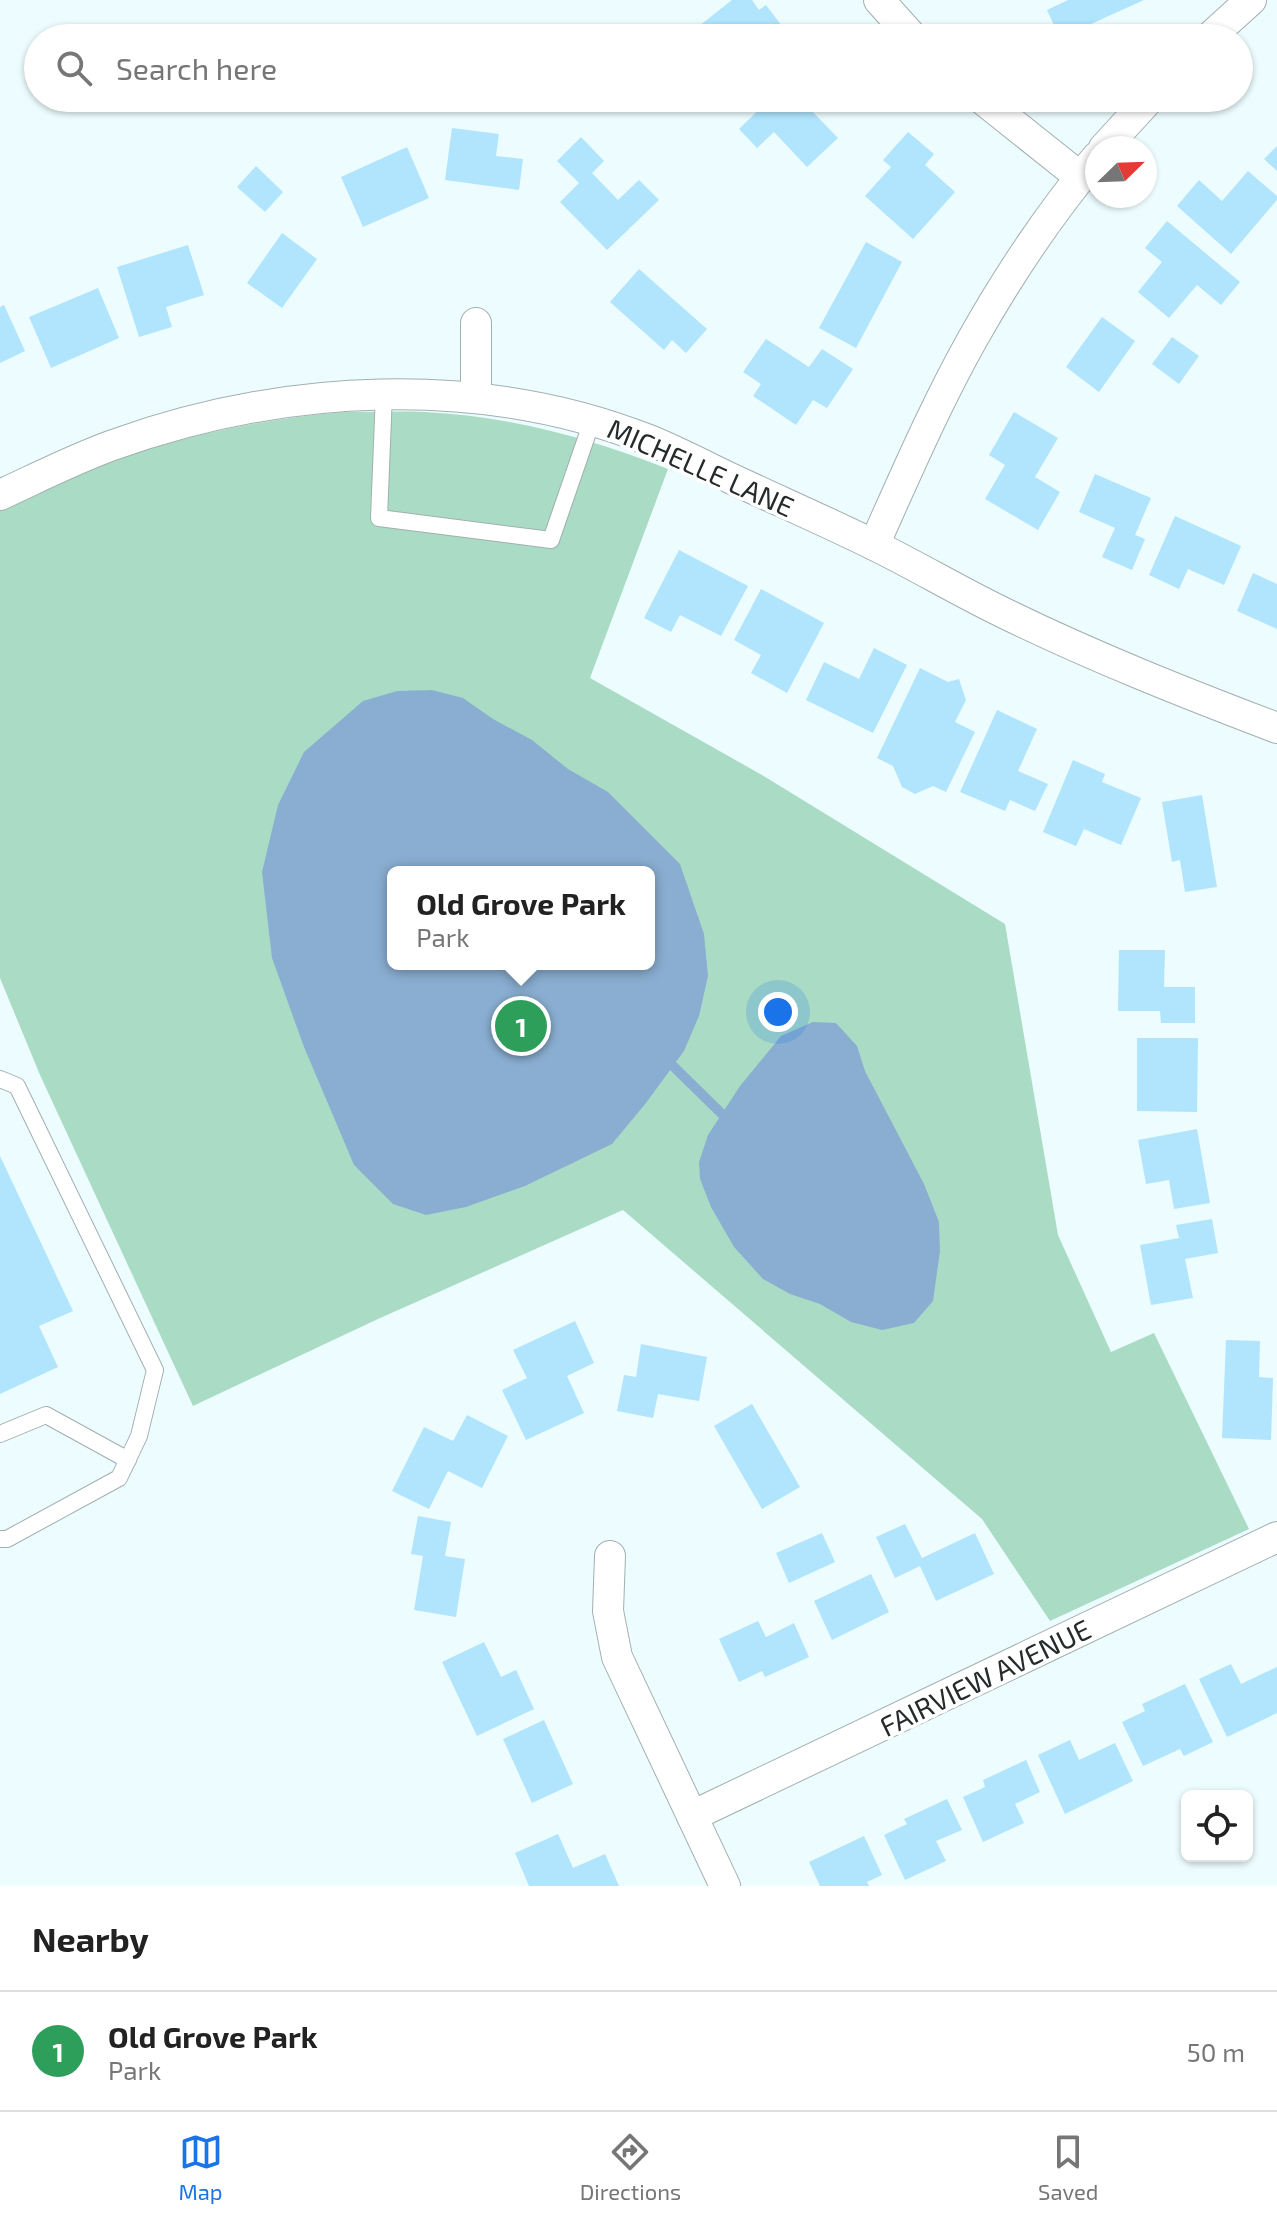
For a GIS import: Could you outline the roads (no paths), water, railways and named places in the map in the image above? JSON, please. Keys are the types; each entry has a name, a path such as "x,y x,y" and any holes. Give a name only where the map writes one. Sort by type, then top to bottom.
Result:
{"street":[{"path":"879,0 900,24"},
{"path":"1224,24 1251,0"},
{"path":"1003,112 1085,164"},
{"path":"1115,136 1137,112"},
{"path":"874,545 972,340 1019,264 1085,173"},
{"path":"476,323 476,398"},
{"name":"MICHELLE LANE","path":"0,495 110,446 167,427 232,411 384,393 476,398 543,409 650,440 874,545 1004,613 1140,675 1277,728"},
{"name":"FAIRVIEW AVENUE","path":"692,1816 1277,1537"},
{"path":"610,1556 608,1611 617,1657 725,1886"}],"lane":[{"path":"384,393 379,518 551,540 592,421"},
{"path":"0,1079 17,1086 155,1370 139,1436 119,1478 7,1539 0,1539"},
{"path":"0,1434 46,1415 128,1460"}],"water":[{"path":"432,690 463,698 532,740 568,769 608,792 680,864 704,934 708,976 699,1016 684,1051 612,1144 525,1186 466,1207 426,1215 393,1204 354,1165 304,1047 272,958 262,872 278,805 304,752 363,701 397,691"},
{"path":"813,1022 836,1023 857,1046 865,1071 924,1184 939,1222 940,1251 933,1301 914,1323 882,1330 851,1322 820,1304 790,1294 763,1279 734,1247 711,1207 700,1179 699,1162 708,1135 740,1086 781,1036"}],"waterway":[{"path":"673,1066 722,1114"}],"place":[{"name":"Old Grove Park","path":"521,1026"}]}
